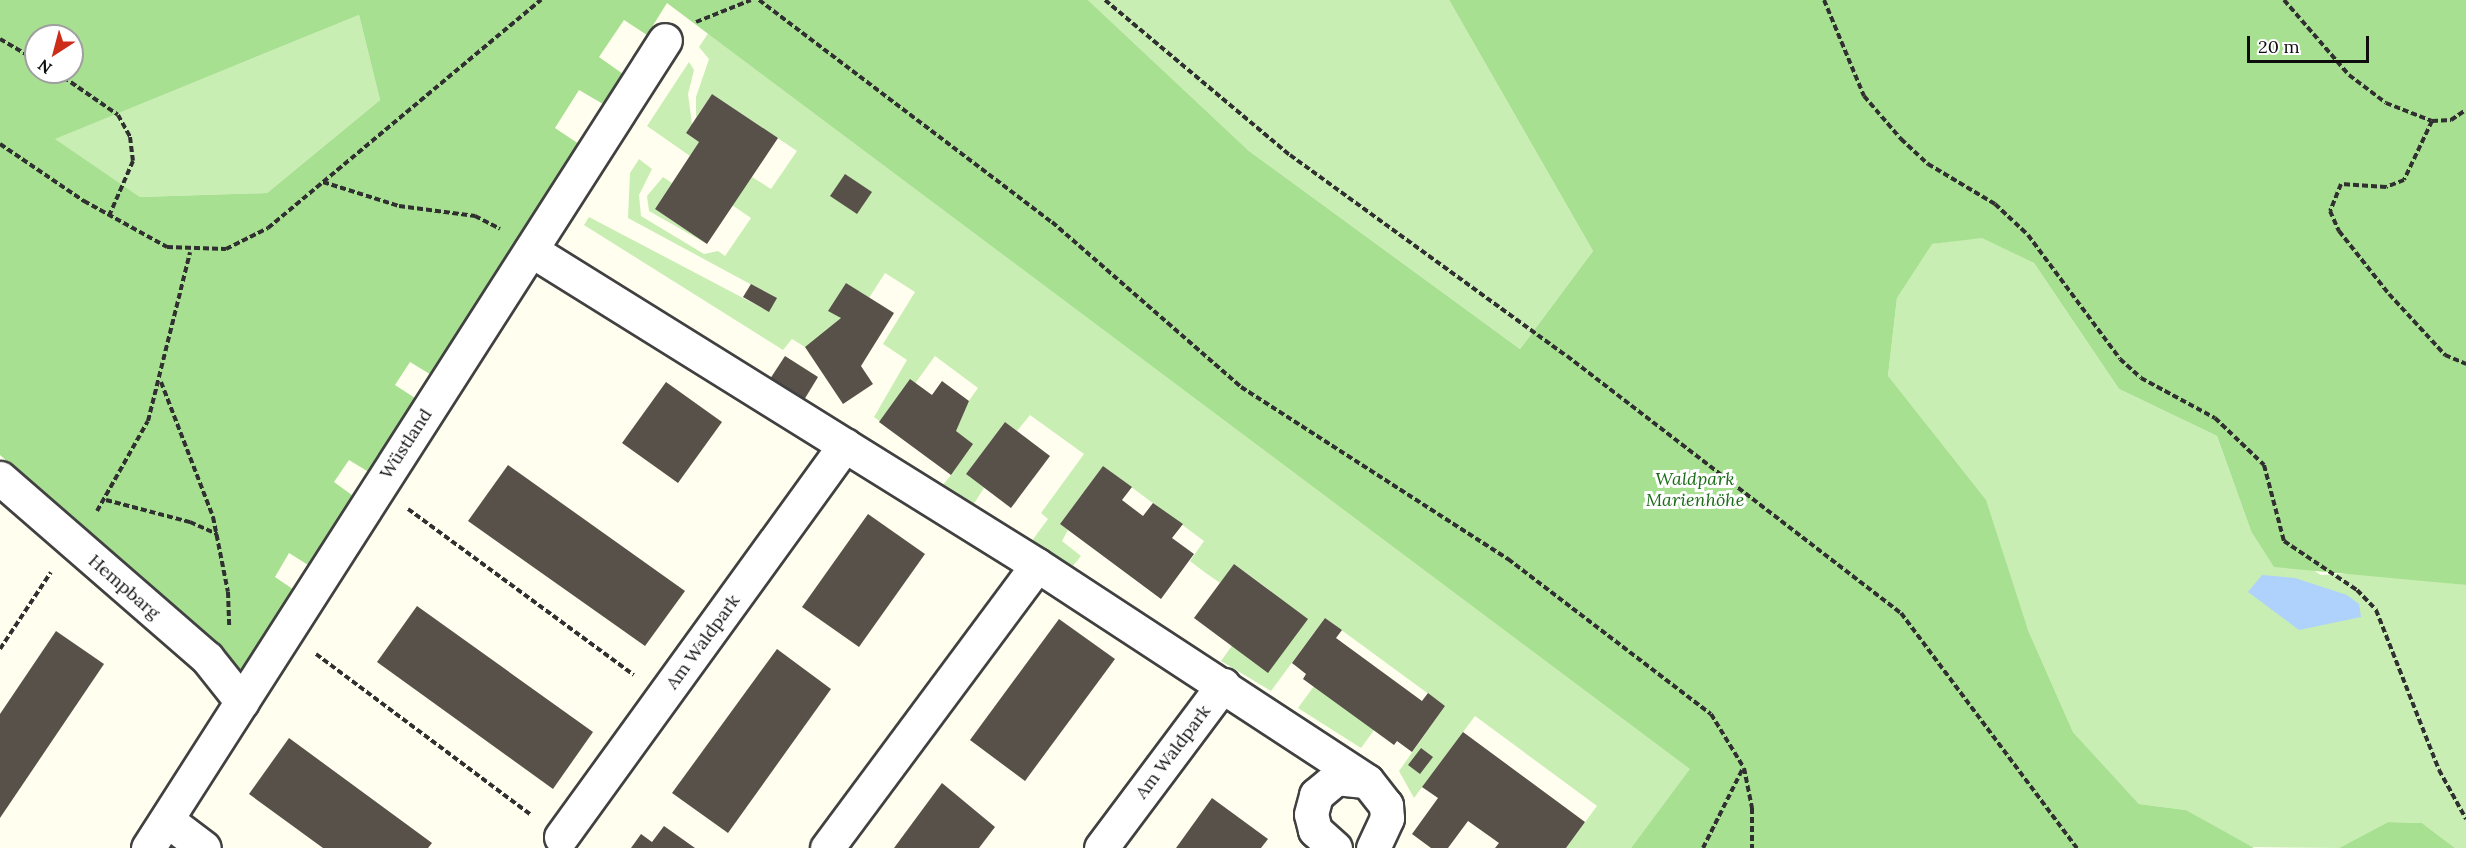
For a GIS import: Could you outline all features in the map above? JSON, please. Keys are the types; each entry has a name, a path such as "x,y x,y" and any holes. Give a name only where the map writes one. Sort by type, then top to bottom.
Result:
{"street":[{"name":"Wüstland","path":"148,848 664,40"},
{"name":"Am Waldpark","path":"531,250 1037,565 1290,728 1367,781 1386,805 1372,845"},
{"name":"Am Waldpark","path":"561,837 845,446"},
{"name":"Hempbarg","path":"0,478 207,658 242,702"},
{"path":"827,848 1037,565"},
{"name":"Am Waldpark","path":"1101,848 1223,685"},
{"path":"1290,728 1316,795"},
{"path":"1335,848 1315,830 1311,814 1316,795 1336,778 1367,781"},
{"path":"167,820 204,848"}],"path":[{"path":"0,144 109,216 167,247 190,252 233,247 268,228 541,0"},
{"path":"664,40 713,12 751,0"},
{"path":"759,0 1052,222 1241,387 1508,559 1710,714 1744,768 1752,808 1752,848"},
{"path":"1105,0 1290,155 1567,356 1901,613 2077,848"},
{"path":"1824,0 1864,96 1901,139 1928,164 1995,204 2028,235 2141,378 2215,418 2264,465 2284,542 2357,590 2376,610 2439,770 2466,819"},
{"path":"2284,0 2367,90 2432,121 2451,120 2466,110"},
{"path":"0,39 24,53"},
{"path":"73,84 118,115 130,137 133,161 109,216"},
{"path":"2432,121 2404,180 2386,187 2341,184 2330,211 2389,294 2445,355 2466,364"},
{"path":"323,182 399,206 476,216 531,250"},
{"path":"0,649 72,541 106,500 145,430 161,382 190,252"},
{"path":"161,382 201,477 217,535 231,637"},
{"path":"378,487 664,697"},
{"path":"106,500 190,522 217,535"},
{"path":"286,633 561,837"},
{"path":"1702,848 1744,768"}],"green space":[{"name":"Waldpark Marienhöhe","path":"0,0 1088,0 1249,151 1520,349 1593,251 1449,0 2466,0 2466,585 2274,567 2251,531 2217,436 2119,389 2034,263 1982,238 1932,244 1897,298 1888,376 1986,500 2028,630 2073,732 2139,804 2186,810 2254,848 1631,848 1690,769 667,3 647,35 624,20 599,57 623,74 603,104 579,90 555,128 579,144 433,376 410,362 395,385 418,400 372,474 349,460 334,482 356,498 313,568 289,553 275,577 297,592 245,675 0,455","holes":["359,15 380,100 267,193 140,197 55,139"]},
{"path":"1088,0 1449,0 1593,251 1520,349 1249,151"},
{"path":"359,15 380,100 267,193 140,197 54,139"},
{"path":"709,32 1691,769 1631,848 1566,848 1597,806 1475,716 1414,798 1399,771 1445,706 1325,618 1271,691 1221,661 1271,591 1234,564 1220,583 1203,571 1190,561 1204,541 1103,466 1060,524 1068,530 1062,541 1081,556 1072,567 1031,542 1048,519 1041,513 1084,454 1030,415 1017,431 1005,422 966,474 984,488 973,505 942,486 951,475 953,435 934,462 928,458 978,388 935,356 885,425 874,417 907,360 883,344 915,292 885,273 869,298 846,283 829,310 841,318 835,327 805,347 792,339 783,350 584,225 589,217 768,311 776,298 628,218 630,173 639,159 652,169 639,195 641,216 704,254 718,251 725,256 751,218 732,205 752,177 771,189 797,151 712,94 696,117 696,97 709,59 699,47"},
{"path":"689,62 694,70 688,94 692,124 686,133 699,142 690,156 647,126"},
{"path":"663,177 672,183 655,209 707,244 649,211 647,196"},
{"path":"1982,237 2034,263 2119,389 2217,436 2251,531 2321,575 2361,573 2466,585 2466,848 2455,848 2422,823 2388,822 2339,848 2249,847 2186,810 2139,804 2073,732 2028,630 1888,376 1897,298 1931,244"},
{"path":"1317,682 1377,726 1361,748 1298,708"},
{"path":"2388,822 2422,823 2455,848 2339,848"}],"water":[{"path":"2262,575 2295,578 2347,595 2359,604 2361,617 2299,630 2248,592"}],"building":[{"path":"712,94 778,138 707,244 655,209 699,142 686,133"},
{"path":"845,174 872,192 857,214 830,196"},
{"path":"846,283 894,313 861,366 873,384 843,404 805,347 841,318 828,311"},
{"path":"751,284 777,298 769,312 743,297"},
{"path":"785,356 818,377 804,400 770,379"},
{"path":"910,379 932,395 942,381 969,401 956,431 973,444 951,475 879,422"},
{"path":"666,382 722,422 678,483 622,443"},
{"path":"1005,422 1050,456 1011,508 966,474"},
{"path":"508,465 685,591 645,646 468,521"},
{"path":"1103,466 1132,487 1122,500 1143,516 1153,503 1183,524 1172,538 1194,554 1161,599 1060,524"},
{"path":"868,514 925,554 859,647 802,607"},
{"path":"1234,564 1308,619 1268,673 1194,618"},
{"path":"417,606 593,732 553,789 377,662"},
{"path":"1325,618 1342,630 1336,638 1422,701 1428,693 1445,706 1412,752 1397,741 1394,745 1303,679 1306,674 1292,663"},
{"path":"1059,619 1115,659 1025,781 970,740"},
{"path":"56,631 104,664 0,818 0,714"},
{"path":"777,649 831,689 728,833 672,793"},
{"path":"1463,732 1585,822 1566,848 1495,848 1499,843 1468,821 1448,848 1431,848 1412,834 1438,798 1422,787"},
{"path":"289,738 432,843 428,848 323,848 249,794"},
{"path":"1421,748 1433,757 1420,774 1408,765"},
{"path":"942,783 995,827 979,848 894,848"},
{"path":"1212,798 1268,839 1261,848 1176,848"},
{"path":"664,826 695,848 631,848 641,834 652,842"}]}
